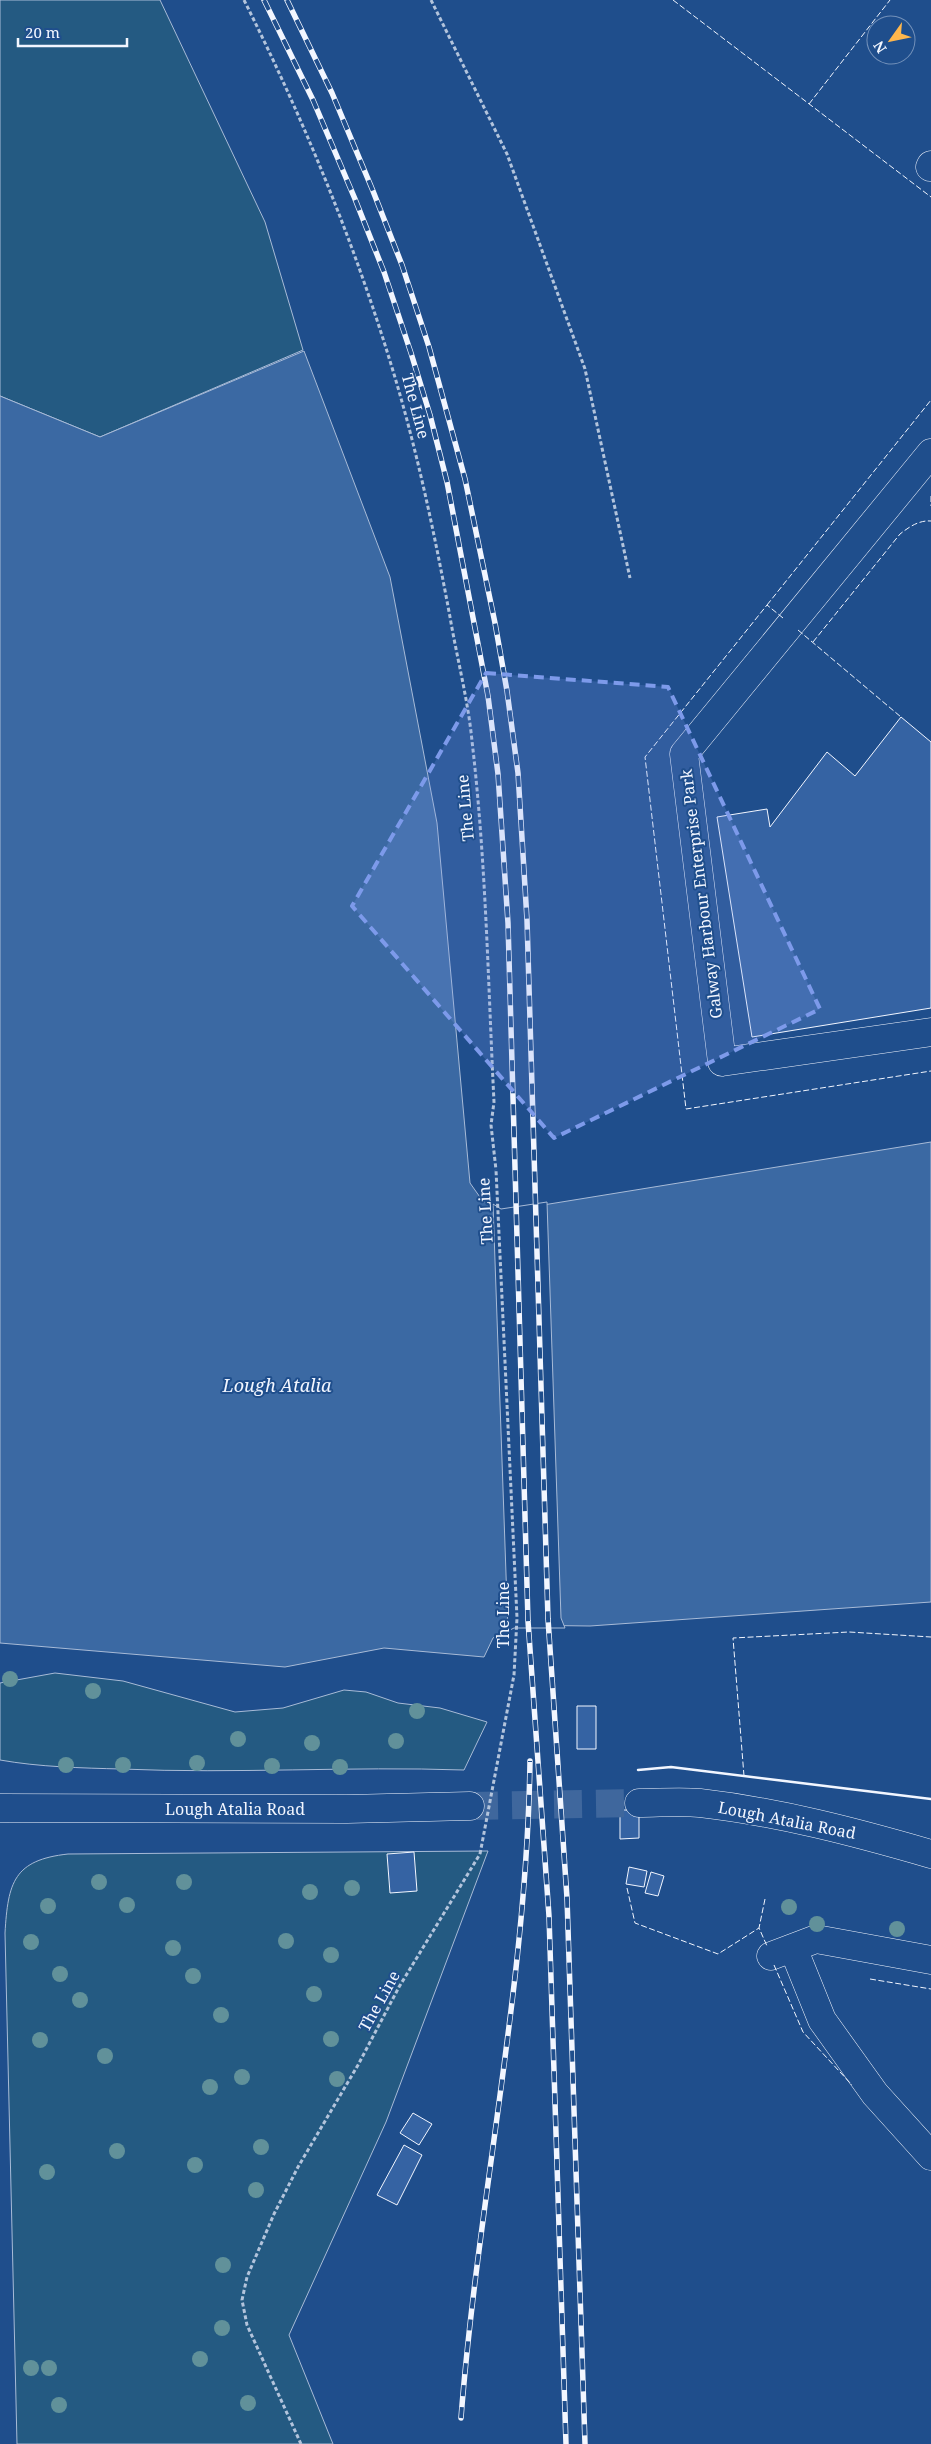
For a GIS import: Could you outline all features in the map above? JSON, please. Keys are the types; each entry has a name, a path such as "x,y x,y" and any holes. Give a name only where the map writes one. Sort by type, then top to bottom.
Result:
{"street":[{"name":"Galway Harbour Enterprise Park","path":"931,453 684,754 722,1062 931,1032"},
{"name":"Lough Atalia Road","path":"639,1803 699,1803 780,1815 858,1833 931,1854"},
{"name":"Lough Atalia Road","path":"0,1808 347,1809 470,1806"},
{"path":"931,1960 816,1940 782,1952 822,2020 875,2094 931,2156"}],"path":[{"name":"The Line","path":"244,0 287,86 362,279 395,378 414,447 437,548 472,739 482,854 494,1102 491,1125 496,1170 517,1618 514,1675 480,1854 399,1987 358,2065 298,2167 274,2214 248,2277 242,2300 247,2325 274,2389 301,2444"},
{"path":"431,0 507,154 585,369 630,578"}],"highlighted area":[{"path":"486,673 668,687 820,1009 554,1138 352,906"}],"shaded area":[{"path":"0,0 160,0 265,222 303,350 100,437 0,396"},
{"path":"55,1673 123,1681 235,1712 283,1708 344,1690 366,1692 398,1703 440,1708 487,1722 464,1770 164,1770 60,1767 0,1760 0,1683"},
{"path":"488,1851 386,2122 289,2335 333,2444 17,2444 5,1933 9,1900 17,1877 25,1868 36,1862 68,1854"}],"water":[{"name":"Lough Atalia","path":"304,351 390,577 437,823 470,1183 482,1200 500,1212 931,1142 931,1602 590,1626 514,1625 493,1638 484,1657 384,1648 285,1667 0,1643 0,396 100,437"}],"pier":[{"path":"547,1202 561,1618 565,1628 514,1628 508,1631 493,1204 501,1209"}],"building":[{"path":"901,717 931,742 931,1008 752,1037 717,817 767,809 770,827 827,752 855,776"},
{"path":"577,1706 596,1706 596,1749 577,1749"},
{"path":"620,1810 639,1810 639,1838 620,1839"},
{"path":"414,1852 417,1891 390,1893 387,1854"},
{"path":"629,1867 647,1871 644,1887 626,1884"},
{"path":"651,1872 664,1876 658,1896 645,1893"},
{"path":"413,2113 432,2124 419,2145 400,2133"},
{"path":"404,2145 422,2155 397,2205 377,2195"}],"tunnel":[{"path":"470,1806 639,1803"}],"railway":[{"path":"264,0 313,100 355,199 384,272 430,415 447,482 488,696 498,774 508,923 528,1621 549,1916 566,2444"},
{"path":"287,0 332,93 373,191 402,265 429,347 465,479 495,623 507,691 518,773 527,920 548,1619 567,1898 585,2444"},
{"path":"461,2418 469,2336 520,1926 527,1844 530,1761"}],"fence":[{"path":"673,0 931,197"},
{"path":"809,104 890,0"},
{"path":"767,605 931,400"},
{"path":"931,496 931,506"},
{"path":"813,642 900,534 918,523 931,521"},
{"path":"783,618 767,605 645,757 686,1109 931,1071"},
{"path":"798,630 901,717"},
{"path":"744,1776 733,1638 849,1632 931,1637"},
{"path":"627,1888 635,1923 718,1954 759,1928"},
{"path":"765,1899 759,1928 767,1946"},
{"path":"774,1965 803,2032 852,2085"},
{"path":"870,1979 931,1989"}],"wall":[{"path":"638,1770 671,1767 931,1799"}]}
